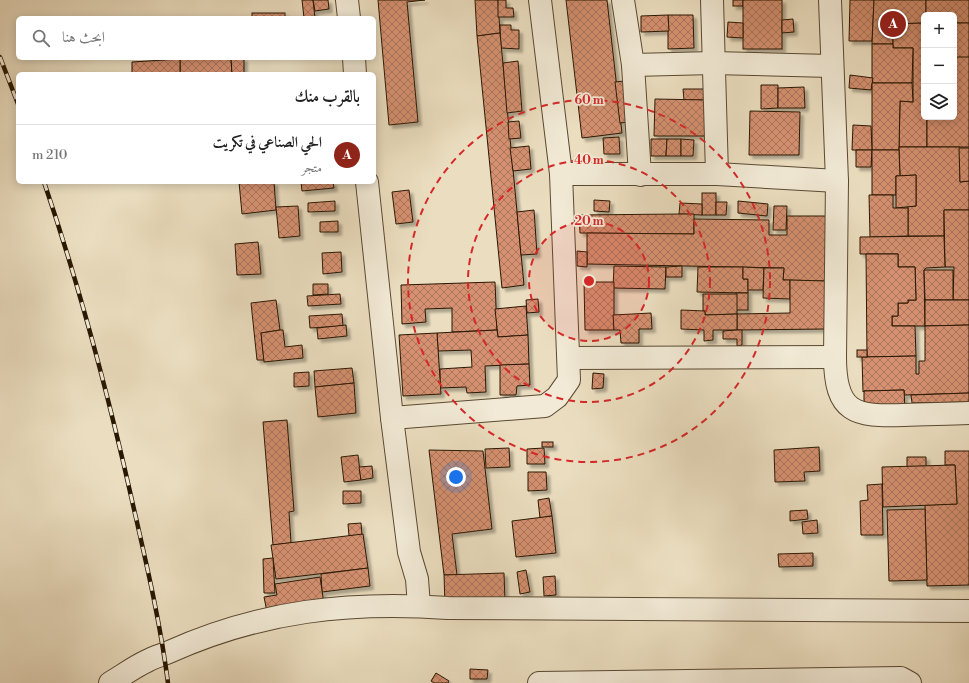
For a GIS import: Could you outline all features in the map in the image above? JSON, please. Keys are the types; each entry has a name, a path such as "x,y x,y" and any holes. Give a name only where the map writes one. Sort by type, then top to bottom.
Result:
{"street":[{"path":"348,0 349,16"},
{"path":"392,418 545,406 557,397 569,380 561,174 540,0"},
{"path":"623,0 633,65 640,175"},
{"path":"712,0 718,174"},
{"path":"830,0 831,66 837,181 835,379 838,389 852,409 862,414 875,416 969,413"},
{"path":"354,60 355,72"},
{"path":"633,65 713,63 831,66"},
{"path":"561,174 718,174 837,181"},
{"path":"367,184 392,418 409,552 417,579 419,606"},
{"path":"569,358 835,357"},
{"path":"110,683 147,660 192,641 260,620 299,612 339,607 379,605 448,608 969,611"},
{"path":"539,683 901,678 910,683"}],"building":[{"path":"302,0 313,0 315,16 304,16"},
{"path":"313,0 328,0 329,9 315,11"},
{"path":"378,0 425,0 407,2 418,122 389,125"},
{"path":"475,0 498,0 500,33 477,36"},
{"path":"498,0 506,0 506,8 513,8 514,17 498,17"},
{"path":"566,0 607,0 622,133 582,138"},
{"path":"733,0 743,0 743,6 733,6"},
{"path":"743,0 782,0 782,49 743,49"},
{"path":"850,0 874,0 872,41 849,41"},
{"path":"874,0 926,0 926,12 921,12 921,23 893,24 893,44 872,44"},
{"path":"926,0 969,0 969,23 957,23 957,12 926,12"},
{"path":"252,13 285,13 285,16 252,16"},
{"path":"668,15 693,15 694,48 668,49"},
{"path":"668,15 669,31 641,32 641,16"},
{"path":"793,19 794,32 782,33 782,20"},
{"path":"728,22 743,23 743,38 727,37"},
{"path":"921,23 921,120 927,120 927,147 899,147 900,101 913,102 913,48 893,48 893,24"},
{"path":"957,23 969,23 969,58 957,58"},
{"path":"500,25 511,25 511,30 519,30 519,49 501,48"},
{"path":"500,33 524,285 502,288 477,36"},
{"path":"872,44 893,44 893,48 913,48 912,83 872,83"},
{"path":"957,57 969,57 969,147 927,147 927,120 957,120"},
{"path":"180,60 231,60 232,72 180,72"},
{"path":"180,60 180,72 132,72 132,62"},
{"path":"231,60 244,60 244,72 232,72"},
{"path":"518,61 522,111 507,113 503,63"},
{"path":"850,75 873,78 871,90 849,88"},
{"path":"624,81 629,122 620,123 615,82"},
{"path":"872,83 912,83 913,102 900,101 899,150 872,150"},
{"path":"761,85 778,85 778,108 761,109"},
{"path":"804,87 805,108 778,108 778,88"},
{"path":"683,89 706,89 706,100 684,100"},
{"path":"655,99 706,100 706,136 654,136"},
{"path":"750,111 800,112 799,155 749,155"},
{"path":"519,121 521,138 509,139 508,122"},
{"path":"853,125 871,126 872,150 852,150"},
{"path":"619,137 620,154 604,154 603,138"},
{"path":"651,139 667,139 666,156 651,156"},
{"path":"667,139 681,139 681,156 666,156"},
{"path":"681,139 694,140 693,156 681,156"},
{"path":"529,146 531,169 513,171 510,148"},
{"path":"899,147 960,147 960,182 969,181 969,210 944,210 944,236 908,236 908,206 916,206 916,175 900,176"},
{"path":"959,148 969,148 969,181 960,182"},
{"path":"856,150 872,150 871,167 856,167"},
{"path":"872,150 899,150 900,176 896,176 896,195 872,195"},
{"path":"916,175 916,206 896,208 896,176"},
{"path":"239,184 274,184 276,210 242,214"},
{"path":"301,184 333,184 334,188 302,191"},
{"path":"409,190 413,222 396,224 392,192"},
{"path":"702,193 716,193 716,215 702,215"},
{"path":"869,195 893,195 893,208 908,208 908,236 870,237"},
{"path":"594,200 610,201 609,212 594,211"},
{"path":"335,201 335,211 308,212 308,203"},
{"path":"738,201 768,204 767,216 738,213"},
{"path":"716,202 727,202 726,215 716,215"},
{"path":"680,203 702,204 702,215 679,214"},
{"path":"298,206 300,236 279,238 276,207"},
{"path":"774,206 787,206 786,230 773,230"},
{"path":"534,210 537,254 521,255 517,212"},
{"path":"944,210 969,210 969,300 953,300 954,267 945,267"},
{"path":"694,214 694,234 580,233 579,215"},
{"path":"787,216 827,216 826,281 783,280 784,268 587,264 587,233 694,234 694,219 769,220 769,235 787,235"},
{"path":"338,221 338,232 320,232 320,222"},
{"path":"944,236 945,267 926,268 924,270 925,326 892,326 892,316 898,316 898,303 908,303 908,300 916,300 915,267 898,267 898,254 860,254 860,237"},
{"path":"258,242 261,274 237,275 235,244"},
{"path":"577,251 587,252 587,267 577,266"},
{"path":"341,252 342,272 323,274 322,253"},
{"path":"866,254 898,254 898,267 915,267 916,300 908,300 908,303 898,303 898,316 892,316 892,326 915,326 916,356 867,357"},
{"path":"614,266 666,267 665,289 613,288"},
{"path":"682,266 682,277 666,277 666,267"},
{"path":"698,267 743,267 743,279 748,279 748,293 697,292"},
{"path":"743,267 764,268 763,290 748,290 748,279 743,279"},
{"path":"764,268 784,268 783,280 790,280 790,299 763,298"},
{"path":"924,270 953,270 953,300 925,300"},
{"path":"790,280 826,281 825,329 737,330 737,314 790,313"},
{"path":"495,282 497,330 452,332 452,308 425,309 426,322 402,324 401,285"},
{"path":"584,282 614,282 614,330 585,330"},
{"path":"313,284 328,284 328,294 313,295"},
{"path":"736,293 748,293 748,310 736,310"},
{"path":"340,294 341,304 308,306 307,296"},
{"path":"703,294 737,294 737,314 705,315 705,311 703,311"},
{"path":"538,299 539,312 527,313 526,300"},
{"path":"276,300 280,330 261,333 264,360 257,360 251,303"},
{"path":"925,300 969,300 969,325 925,326"},
{"path":"526,306 528,335 498,337 495,309"},
{"path":"681,310 705,311 705,315 737,314 737,330 713,330 713,340 704,341 704,330 681,329"},
{"path":"651,313 652,329 639,329 639,343 621,343 620,330 614,330 613,315"},
{"path":"342,314 343,326 310,328 309,316"},
{"path":"346,325 347,336 318,339 317,328"},
{"path":"969,325 969,393 904,395 904,390 863,392 862,357 916,356 916,374 919,374 919,361 925,361 925,326"},
{"path":"283,330 285,347 302,345 303,358 264,362 261,333"},
{"path":"497,330 498,337 528,335 529,364 485,366 486,392 467,393 466,387 440,388 440,369 472,367 471,350 438,351 437,333"},
{"path":"742,330 742,345 737,346 737,339 723,339 723,331"},
{"path":"437,333 441,394 403,396 399,335"},
{"path":"857,350 867,350 867,357 857,357"},
{"path":"529,364 530,385 517,386 516,395 500,395 500,365"},
{"path":"352,368 354,383 315,387 314,371"},
{"path":"309,372 309,386 294,387 294,373"},
{"path":"593,373 604,374 603,388 592,389"},
{"path":"354,383 356,413 318,417 315,387"},
{"path":"904,390 905,409 864,409 864,391"},
{"path":"969,393 969,402 912,403 911,395"},
{"path":"287,420 294,511 289,512 291,543 273,545 263,422"},
{"path":"542,442 553,442 553,447 542,447"},
{"path":"819,447 820,471 804,472 805,481 775,482 774,450"},
{"path":"509,448 510,467 486,468 485,449"},
{"path":"544,448 545,464 527,464 527,449"},
{"path":"429,450 483,451 492,529 452,534 457,575 444,575"},
{"path":"945,451 969,451 969,585 927,586 925,505 957,504 955,465 945,465"},
{"path":"358,455 361,480 344,482 341,457"},
{"path":"907,457 926,457 926,466 907,467"},
{"path":"955,465 957,504 883,507 882,467"},
{"path":"372,466 373,478 361,480 359,467"},
{"path":"528,472 546,472 547,490 528,491"},
{"path":"882,484 883,535 861,535 860,501 868,500 867,485"},
{"path":"343,491 361,491 361,503 343,504"},
{"path":"549,498 552,516 540,518 538,500"},
{"path":"925,509 927,580 889,581 887,510"},
{"path":"807,510 808,519 790,521 790,511"},
{"path":"552,516 556,553 516,557 512,521"},
{"path":"817,520 818,533 803,534 802,522"},
{"path":"361,523 362,535 349,536 348,524"},
{"path":"363,534 368,568 276,579 271,545"},
{"path":"813,553 813,566 779,567 778,554"},
{"path":"273,558 275,593 264,593 263,559"},
{"path":"368,568 370,586 322,592 321,574"},
{"path":"526,570 530,592 520,594 517,572"},
{"path":"504,573 505,602 445,604 444,575"},
{"path":"555,576 556,595 544,596 543,577"},
{"path":"320,577 324,604 267,612 264,597 277,595 275,584"},
{"path":"470,669 488,670 487,679 470,679"},
{"path":"436,673 449,681 448,683 434,683 431,681"}],"railway":[{"path":"0,57 16,99"},
{"path":"45,184 81,299 112,417 152,589 168,683"}],"place":[{"name":"الحي الصناعي في تكريت","path":"893,24"}]}
